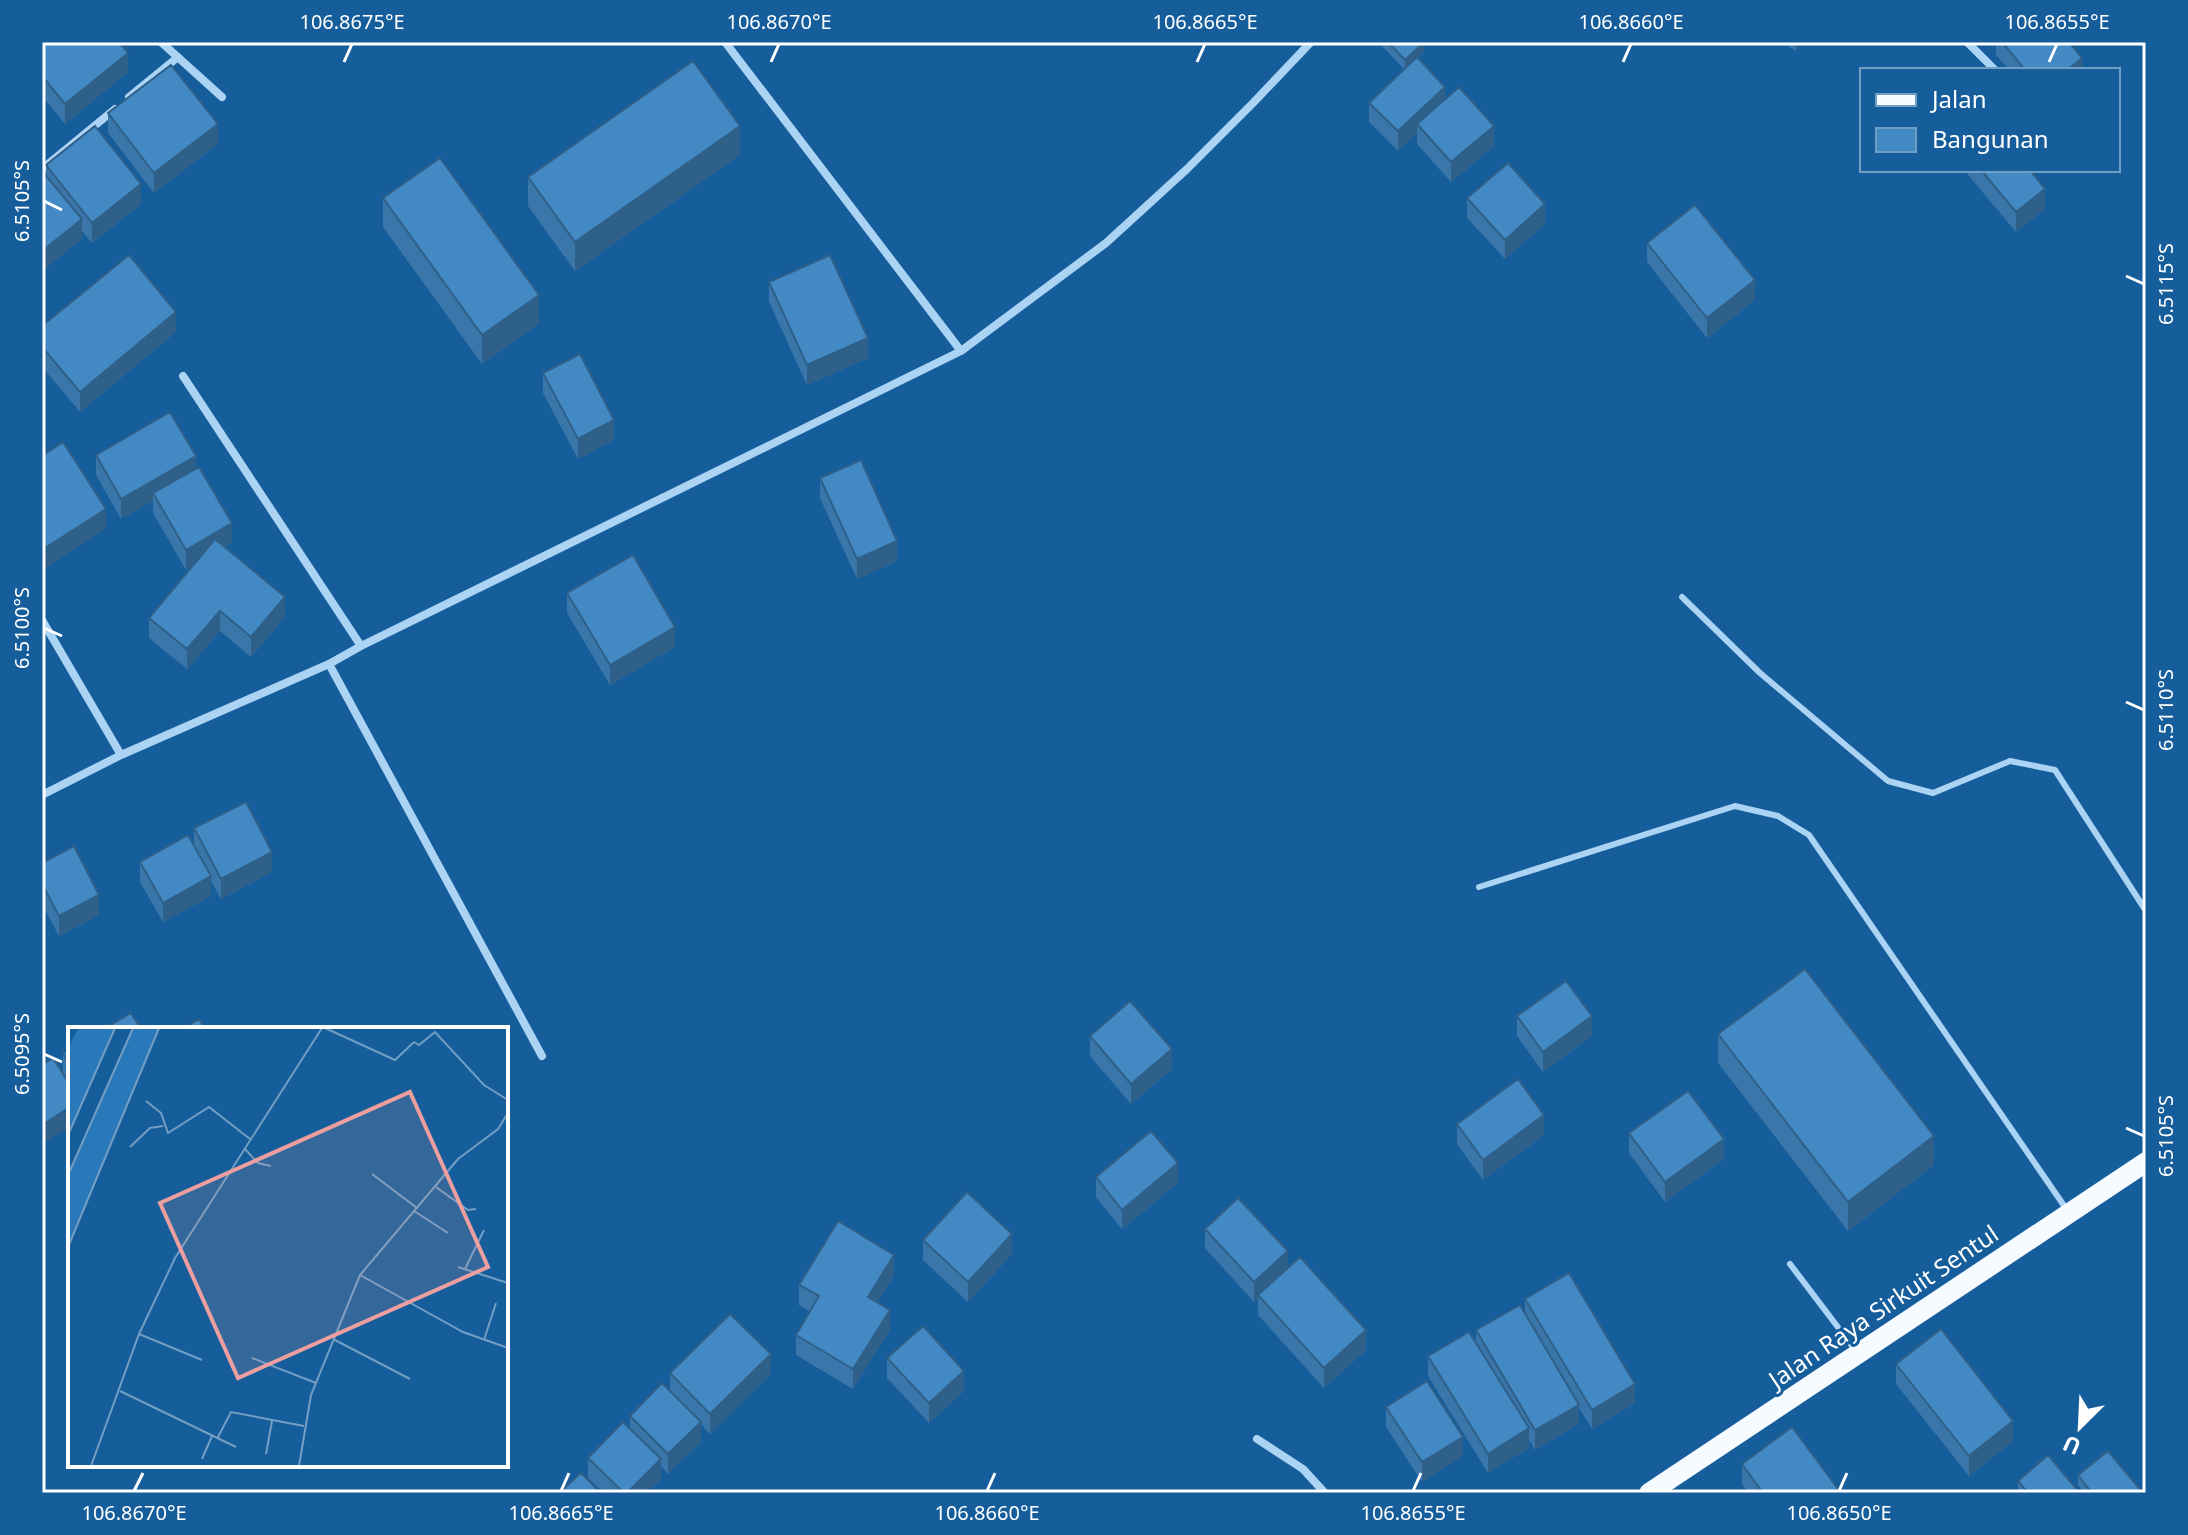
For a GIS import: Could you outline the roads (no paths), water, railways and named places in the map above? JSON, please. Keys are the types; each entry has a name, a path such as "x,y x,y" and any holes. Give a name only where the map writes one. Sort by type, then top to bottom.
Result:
{"main road":[{"name":"Jalan Raya Sirkuit Sentul","path":"1649,1493 2146,1162"}],"street":[{"path":"161,42 222,97"},
{"path":"725,42 961,351"},
{"path":"42,795 121,755 329,664 961,351 1106,243 1220,136 1311,42"},
{"path":"1967,42 1993,68"},
{"path":"42,169 178,57"},
{"path":"183,376 361,646"},
{"path":"42,620 121,755"},
{"path":"329,664 542,1056"},
{"path":"1257,1439 1303,1469 1325,1493"}],"lane":[{"path":"1682,597 1760,673 1888,781 1933,793 2010,761 2055,770 2146,911"},
{"path":"1479,887 1735,806 1778,816 1809,835 2070,1213"},
{"path":"1790,1264 1859,1354"}]}
